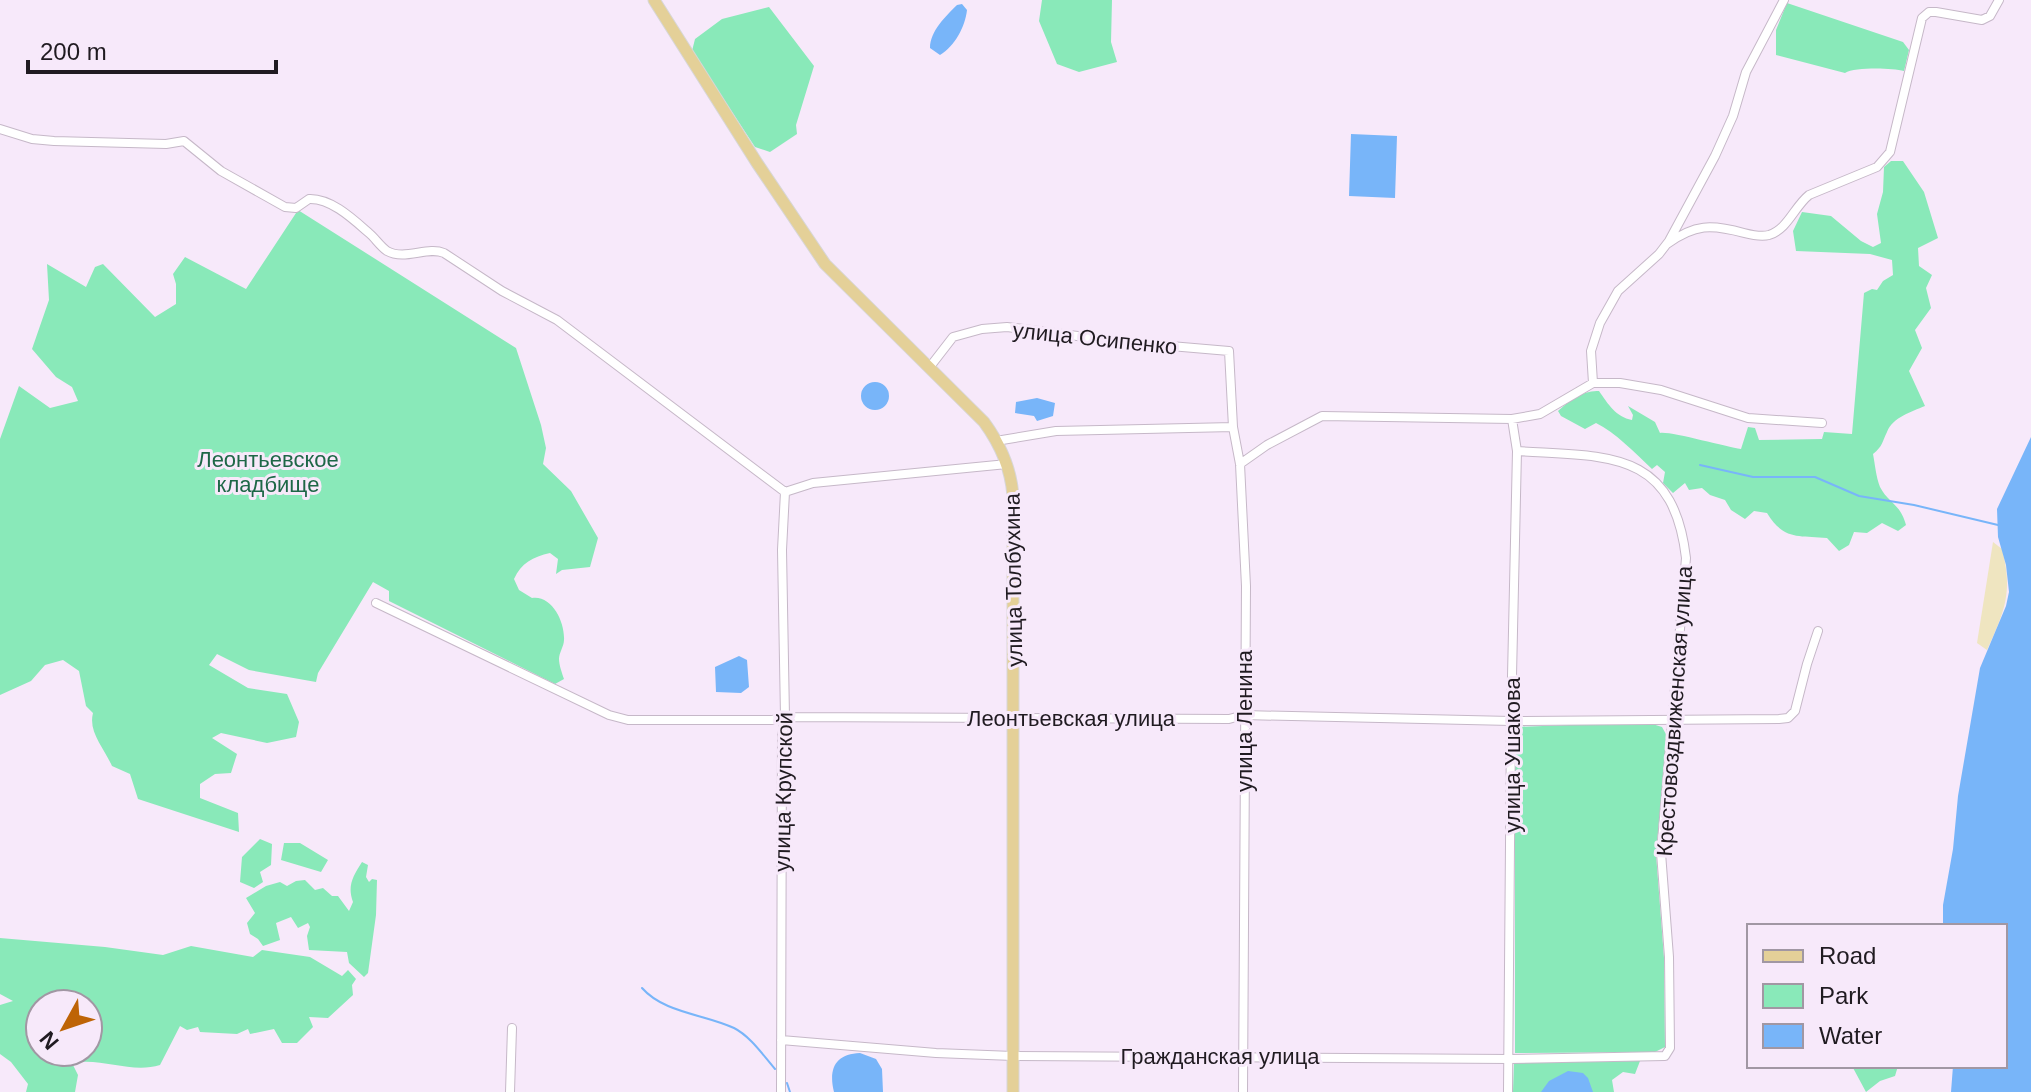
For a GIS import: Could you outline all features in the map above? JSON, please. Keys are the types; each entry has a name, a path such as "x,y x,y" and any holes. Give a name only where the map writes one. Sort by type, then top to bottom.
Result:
{"main road":[{"name":"улица Толбухина","path":"654,0 825,264 984,422 1007,464 1013,496 1013,1092"}],"street":[{"path":"1593,383 1591,351 1600,323 1624,285 1649,265 1667,244 1715,156 1733,116 1746,72 1784,0"},
{"path":"1667,244 1681,234 1701,227 1719,227 1752,235 1771,234 1786,223 1809,195 1877,167 1890,152 1922,18 1929,12 1936,12 1982,20 1990,16 1999,0"},
{"path":"0,129 32,139 54,141 166,144 184,141 221,171 285,207 296,208 309,199 326,201 369,232 387,250 408,254 444,253 502,291 557,320 785,492 813,483 1007,464"},
{"name":"улица Осипенко","path":"929,368 953,337 1007,327 1229,351"},
{"name":"улица Ленина","path":"1229,351 1233,427 1240,464 1246,586 1243,1092"},
{"path":"1240,464 1267,445 1322,416 1512,419 1540,414 1593,383 1648,387 1748,418 1822,423"},
{"name":"улица Ушакова","path":"1508,1092 1517,451 1512,419"},
{"path":"996,441 1056,431 1233,427"},
{"name":"Крестовоздвиженская улица","path":"1517,451 1626,463 1654,479 1673,505 1683,535 1686,558 1661,853 1669,957 1670,1048 1665,1056 1660,1057"},
{"name":"улица Крупской","path":"781,1092 782,737 785,717 782,550 785,492"},
{"name":"Леонтьевская улица","path":"376,603 609,715 628,720 772,720 785,717 1229,719 1244,715 1511,721 1779,719 1792,716 1818,631"},
{"path":"510,1092 512,1028"},
{"name":"Гражданская улица","path":"781,1040 1013,1056 1660,1057"}],"green space":[{"path":"1042,0 1112,0 1111,42 1117,62 1079,72 1057,64 1039,21"},
{"path":"1787,3 1903,42 1909,50 1904,71 1874,69 1845,73 1776,55 1776,30"},
{"path":"769,7 814,66 796,125 797,134 770,152 755,147 692,51 695,39 722,19"},
{"path":"1891,161 1903,161 1924,192 1938,238 1918,248 1919,266 1932,275 1926,288 1931,308 1915,330 1922,348 1909,371 1925,406 1894,422 1873,454 1880,487 1901,512 1906,525 1898,531 1882,523 1867,533 1854,532 1849,545 1839,551 1827,538 1786,532 1767,513 1754,511 1745,519 1731,510 1725,500 1710,495 1702,488 1689,490 1685,483 1673,493 1663,483 1665,472 1657,465 1652,469 1610,432 1596,423 1585,429 1561,416 1558,411 1572,400 1588,392 1599,391 1621,416 1632,420 1628,406 1655,422 1660,433 1741,449 1748,427 1755,428 1759,440 1822,439 1824,432 1852,434 1864,293 1877,290 1883,281 1893,275 1892,260 1870,254 1796,251 1793,231 1802,212 1831,216 1861,241 1873,247 1881,243 1877,214 1883,192 1884,167"},
{"name":"Леонтьевское кладбище","path":"298,210 516,348 541,425 546,448 543,464 571,491 598,538 590,567 562,570 556,574 558,559 550,553 528,562 514,579 519,590 532,598 546,601 560,618 564,640 559,661 564,679 555,684 389,601 389,591 373,582 318,673 316,682 249,670 217,654 209,665 248,688 287,694 299,722 296,737 267,743 221,733 212,738 237,754 231,773 215,774 200,784 200,798 238,813 239,832 138,799 130,774 112,766 98,740 93,727 93,713 86,706 79,671 63,660 45,665 31,681 0,695 0,439 19,386 50,408 78,401 72,387 56,377 32,349 49,300 47,264 86,287 95,267 103,264 155,317 176,304 173,274 185,257 246,289"},
{"path":"1646,722 1662,727 1667,736 1656,854 1664,958 1665,1047 1655,1052 1515,1053 1515,727"},
{"path":"260,839 272,844 271,865 260,872 263,882 254,888 240,882 242,857"},
{"path":"284,843 300,843 328,860 321,872 281,860"},
{"path":"362,862 368,865 366,877 369,882 377,880 376,915 368,973 364,977 349,963 347,952 309,950 308,923 298,928 291,917 276,923 280,940 263,946 250,934 247,923 255,913 246,898 280,882 287,886 305,880 315,890 323,888 332,896 338,896 349,911 353,902 352,881"},
{"path":"0,938 163,955 191,946 253,957 262,950 310,957 342,976 348,970 356,979 352,985 353,995 328,1018 309,1017 313,1027 297,1043 282,1043 274,1029 250,1034 248,1029 237,1034 200,1032 198,1027 187,1030 180,1026 160,1065 138,1068 104,1063 104,988 24,988 24,1068 74,1068 78,1075 75,1092 26,1092 28,1084 11,1062 0,1054 0,1005 13,1001 0,994"},
{"path":"1640,1061 1635,1074 1623,1072 1612,1080 1614,1092 1513,1092 1514,1062"},
{"path":"1853,1068 1897,1068 1895,1076 1880,1081 1866,1092"}],"sand":[{"path":"1993,542 2002,549 2007,589 2003,612 1987,650 1977,643"}],"water":[{"path":"962,4 967,10 962,29 950,47 940,55 930,48 933,36 948,14"},
{"path":"1351,134 1397,136 1395,198 1349,196"},
{"path":"875,382 885,386 889,396 885,406 875,410 865,406 861,396 865,386"},
{"path":"1037,398 1055,403 1053,416 1037,421 1034,416 1015,413 1016,402"},
{"path":"2031,437 2031,1092 1951,1092 1953,1068 2007,1068 2007,924 1943,924 1958,796 1980,668 2009,592 1998,537 1997,509"},
{"path":"739,656 747,660 749,687 741,693 716,692 715,667"},
{"path":"860,1053 876,1059 882,1069 883,1092 834,1092 832,1076 836,1064 845,1056"},
{"path":"1568,1071 1583,1073 1593,1092 1541,1092 1549,1081"}],"waterway":[{"path":"1700,465 1753,477 1815,477 1859,496 1914,505 1998,525"},
{"path":"642,988 661,1003 740,1031 775,1069"},
{"path":"787,1083 790,1092"}]}
